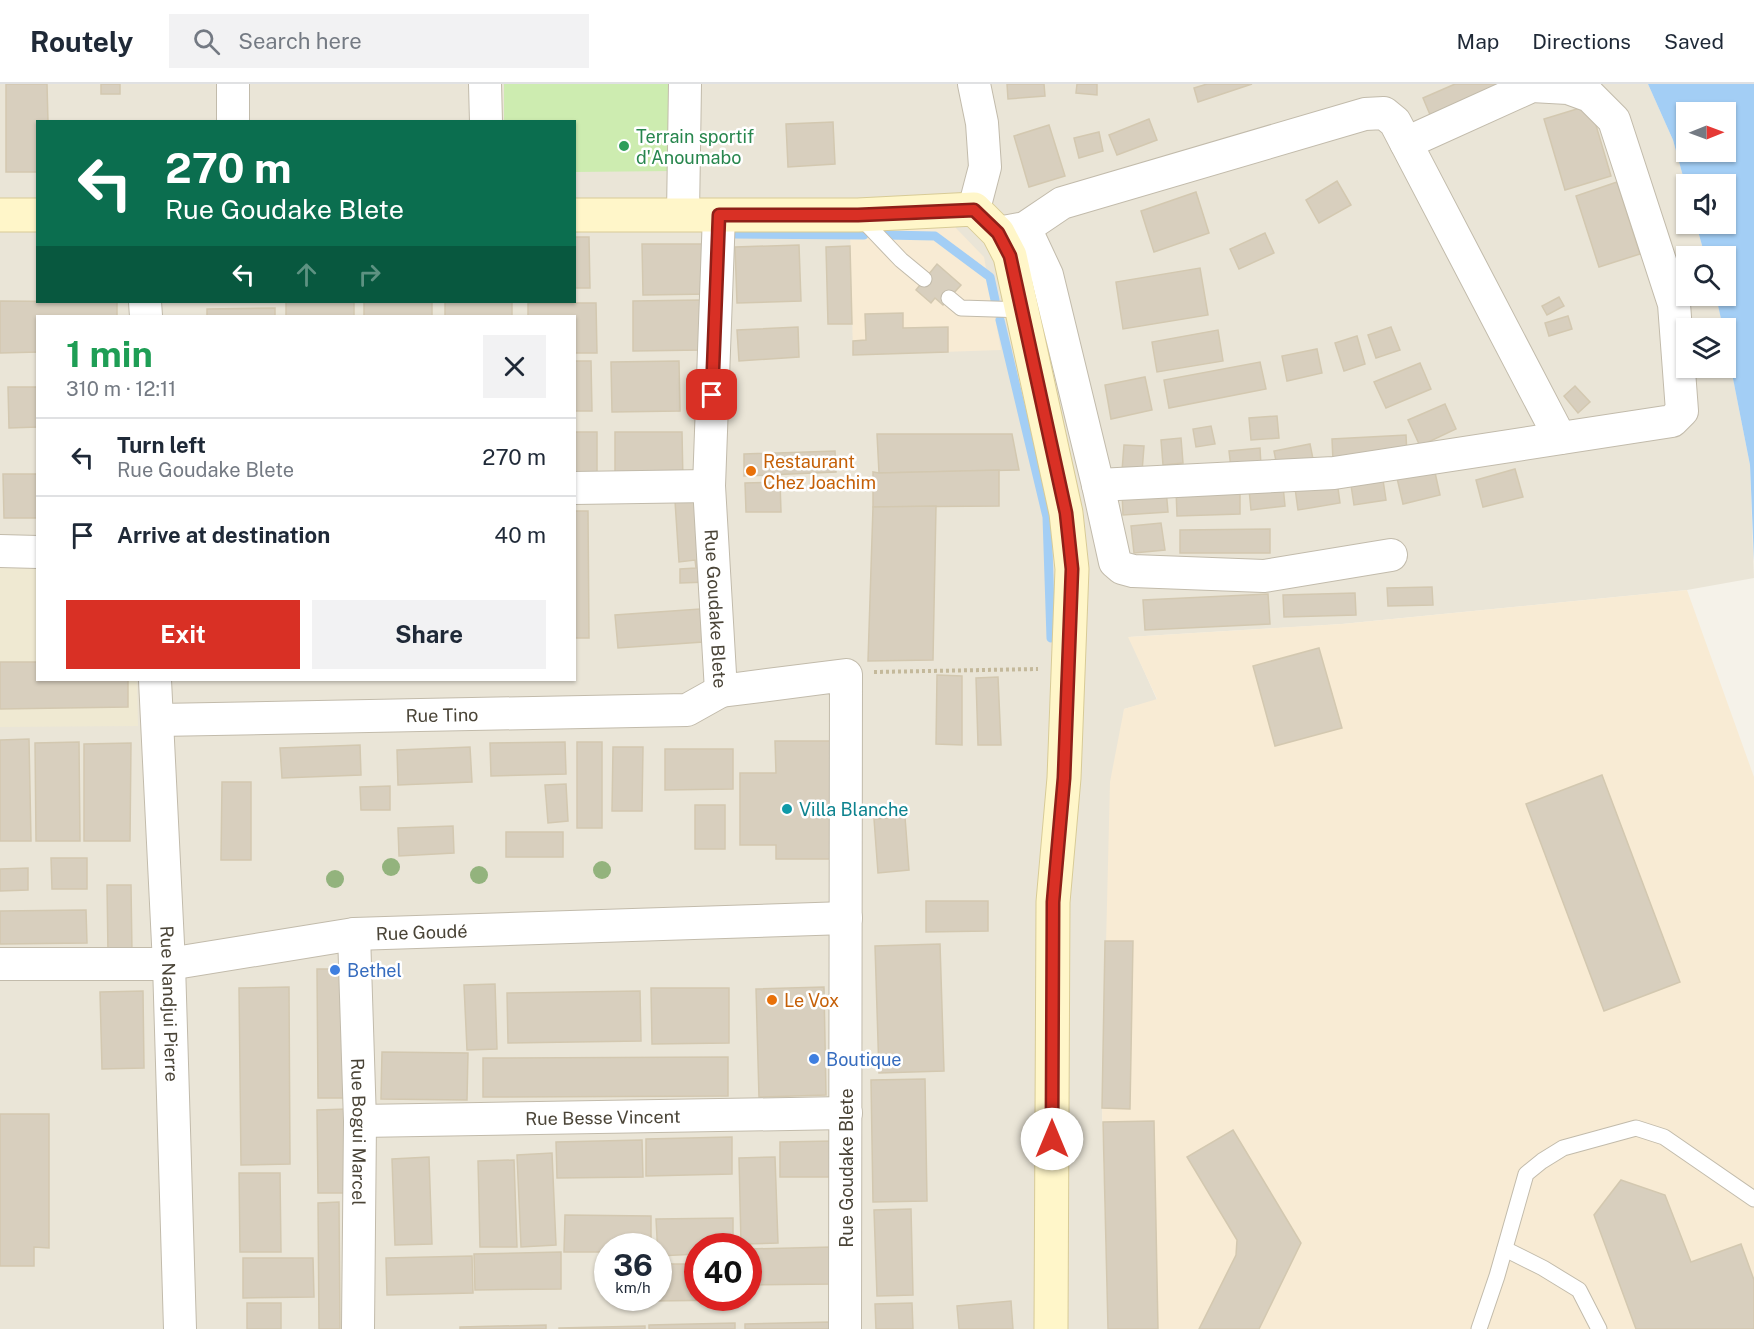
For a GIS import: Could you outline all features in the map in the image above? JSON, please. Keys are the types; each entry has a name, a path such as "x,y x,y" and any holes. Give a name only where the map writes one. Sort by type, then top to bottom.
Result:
{"street":[{"path":"233,84 233,120"},
{"path":"485,84 486,120"},
{"path":"683,214 685,84"},
{"path":"974,84 982,123 985,167 974,210"},
{"path":"1098,485 1334,473 1672,421 1682,411 1674,304 1614,120 1590,96 1568,88 1532,86 1406,143"},
{"path":"1012,230 1062,203 1365,114 1384,113 1395,122 1560,438"},
{"path":"576,215 858,215 974,210 1012,230 1047,275 1115,562 1133,571 1264,576 1391,555"},
{"path":"0,215 36,215"},
{"name":"Rue Goudake Blete","path":"719,215 709,486 721,691 846,675 845,1329"},
{"path":"1012,230 1010,256 1066,513 1072,569 1064,778 1053,902 1051,1329"},
{"path":"576,488 709,486"},
{"path":"0,551 36,552"},
{"name":"Rue Nandjui Pierre","path":"155,681 169,964 180,1329"},
{"name":"Rue Tino","path":"158,720 687,710 721,691"},
{"name":"Rue Goudé","path":"0,964 169,964 354,934 846,918"},
{"name":"Rue Bogui Marcel","path":"354,934 360,1121 358,1329"},
{"name":"Rue Besse Vincent","path":"360,1121 846,1113"}],"lane":[{"path":"858,215 901,260 924,279"},
{"path":"949,298 961,308 1022,310"},
{"path":"1479,1329 1526,1174 1563,1148 1636,1128 1664,1137 1754,1199"},
{"path":"1505,1249 1579,1290 1599,1329"}],"path":[{"path":"846,675 887,671 1067,669"}],"shaded area":[{"path":"0,84 1648,84 1673,140 1676,162 1679,162 1682,174 1676,174 1676,234 1699,234 1702,246 1676,246 1676,306 1718,306 1721,318 1676,318 1676,378 1733,378 1750,465 1754,578 1687,590 1342,624 1129,637 1157,700 1124,709 1102,1108 1108,1329 0,1329"},
{"path":"955,227 984,257 1001,350 853,355 850,230"},
{"path":"0,567 36,567 36,681 137,681 138,726 0,727"},
{"path":"1687,590 1754,777 1754,1329 1108,1329 1102,1108 1110,782 1124,709 1157,699 1128,637 1342,624"}],"green space":[{"name":"Terrain sportif d'Anoumabo","path":"504,84 672,84 673,171 576,172 576,120 504,120"}],"water":[{"path":"1648,84 1754,84 1754,561 1750,465 1733,378 1736,378 1736,318 1721,318 1718,306 1736,306 1736,246 1702,246 1699,234 1736,234 1736,174 1682,174 1679,162 1736,162 1736,102 1676,102 1676,151"}],"building":[{"path":"6,84 47,84 48,120 36,120 36,172 6,172"},
{"path":"101,84 120,84 120,94 101,94"},
{"path":"1007,84 1044,84 1045,96 1008,99"},
{"path":"1077,84 1097,84 1097,95 1076,93"},
{"path":"1207,84 1252,84 1198,102 1194,88"},
{"path":"1455,84 1508,84 1431,117 1423,98"},
{"path":"1590,105 1611,176 1565,190 1544,119"},
{"path":"1149,119 1157,140 1117,155 1109,135"},
{"path":"833,122 835,164 788,167 786,124"},
{"path":"1049,125 1065,176 1029,187 1014,136"},
{"path":"1099,132 1103,151 1079,158 1074,138"},
{"path":"1337,181 1351,205 1319,223 1306,200"},
{"path":"1617,182 1640,254 1599,267 1576,196"},
{"path":"1196,192 1209,233 1154,252 1141,211"},
{"path":"1265,233 1274,253 1239,269 1230,249"},
{"path":"576,237 589,237 590,288 576,288"},
{"path":"642,244 710,244 710,294 643,295"},
{"path":"799,245 801,301 737,303 735,247"},
{"path":"850,246 852,324 828,324 826,247"},
{"path":"937,264 961,285 943,305 935,298 931,303 916,290"},
{"path":"1200,268 1208,315 1123,329 1116,282"},
{"path":"1559,297 1564,306 1547,315 1542,306"},
{"path":"702,300 702,350 633,351 633,301"},
{"path":"0,301 117,303 117,315 36,315 36,352 0,353"},
{"path":"286,303 354,303 354,315 286,315"},
{"path":"364,303 432,303 432,315 364,315"},
{"path":"445,303 512,303 512,315 445,315"},
{"path":"528,303 596,303 597,353 576,353 576,315 528,315"},
{"path":"275,308 275,315 207,315 207,309"},
{"path":"903,313 903,328 948,327 948,352 853,355 853,341 866,340 865,314"},
{"path":"1568,316 1572,329 1549,336 1545,323"},
{"path":"798,327 799,357 739,361 737,330"},
{"path":"1391,327 1400,350 1376,358 1368,335"},
{"path":"1218,330 1223,361 1157,372 1152,342"},
{"path":"1357,336 1365,364 1344,371 1335,343"},
{"path":"1317,349 1322,373 1287,381 1282,356"},
{"path":"576,361 591,361 592,411 576,411"},
{"path":"679,361 680,411 612,412 611,362"},
{"path":"1260,362 1266,389 1169,408 1164,380"},
{"path":"1420,363 1431,389 1386,408 1374,382"},
{"path":"1145,377 1152,410 1111,419 1105,385"},
{"path":"1575,386 1590,402 1578,413 1564,396"},
{"path":"8,387 36,387 36,427 9,428"},
{"path":"1445,404 1456,429 1420,446 1408,420"},
{"path":"1277,416 1279,438 1251,440 1249,418"},
{"path":"1211,426 1215,444 1196,447 1193,429"},
{"path":"576,432 597,432 597,482 576,482"},
{"path":"615,432 682,432 683,482 615,482"},
{"path":"877,434 1012,434 1019,470 879,473"},
{"path":"1406,435 1407,456 1333,461 1332,439"},
{"path":"1181,438 1183,463 1163,465 1161,440"},
{"path":"1310,444 1314,464 1278,471 1274,451"},
{"path":"1124,445 1144,446 1142,472 1122,471"},
{"path":"1260,448 1261,466 1231,468 1229,451"},
{"path":"835,451 836,472 744,476 744,454"},
{"path":"1434,468 1440,495 1403,504 1397,478"},
{"path":"1515,469 1523,497 1483,507 1476,480"},
{"path":"999,470 999,506 873,507 873,472"},
{"path":"3,474 36,474 36,518 4,518"},
{"path":"1383,480 1386,500 1354,505 1351,485"},
{"path":"1337,481 1340,503 1298,510 1295,488"},
{"path":"780,482 781,512 746,512 745,483"},
{"path":"1283,486 1285,506 1251,510 1249,489"},
{"path":"1240,487 1240,514 1177,516 1176,489"},
{"path":"1166,489 1168,512 1123,515 1122,492"},
{"path":"703,499 708,582 680,583 680,569 696,568 695,560 679,562 675,501"},
{"path":"936,506 933,660 868,661 873,507"},
{"path":"576,511 588,511 589,638 576,638"},
{"path":"1161,523 1165,550 1134,553 1131,526"},
{"path":"1270,529 1270,553 1180,553 1180,530"},
{"path":"1432,587 1433,605 1388,606 1387,588"},
{"path":"1355,593 1356,615 1284,617 1283,595"},
{"path":"1268,594 1270,624 1145,630 1143,600"},
{"path":"700,609 703,642 618,648 615,615"},
{"path":"1319,648 1342,728 1275,746 1253,666"},
{"path":"0,662 36,662 36,681 128,681 128,707 0,709"},
{"path":"937,675 962,676 962,745 936,744"},
{"path":"998,677 1001,745 978,745 976,678"},
{"path":"29,739 31,841 0,841 0,740"},
{"name":"Villa Blanche","path":"775,741 833,741 833,859 776,859 776,845 740,845 740,773 776,773"},
{"path":"79,742 80,841 36,841 35,743"},
{"path":"565,742 566,774 491,776 490,743"},
{"path":"577,742 602,742 602,828 577,828"},
{"path":"131,743 130,841 84,841 84,744"},
{"path":"360,745 361,775 282,778 280,748"},
{"path":"470,747 472,782 398,785 397,750"},
{"path":"613,747 643,747 642,811 612,811"},
{"path":"665,749 733,749 733,789 665,790"},
{"path":"1602,775 1680,982 1604,1011 1526,804"},
{"path":"222,782 251,782 251,860 221,860"},
{"path":"566,784 568,821 548,823 545,785"},
{"path":"390,786 390,810 361,810 360,787"},
{"path":"695,805 725,805 725,849 695,849"},
{"path":"905,817 909,870 878,873 874,819"},
{"path":"453,826 454,853 399,856 398,828"},
{"path":"506,832 563,832 563,857 506,857"},
{"path":"51,858 87,858 87,889 52,889"},
{"path":"28,868 28,890 0,891 0,869"},
{"path":"107,885 131,885 132,953 108,953"},
{"path":"926,901 988,901 988,931 926,932"},
{"path":"86,910 87,943 0,944 0,911"},
{"path":"1105,941 1133,941 1130,1109 1102,1108"},
{"path":"940,944 944,1071 879,1073 875,946"},
{"path":"317,969 347,969 348,1098 318,1098"},
{"path":"495,984 497,1049 467,1050 464,985"},
{"path":"289,987 290,1164 241,1165 239,988"},
{"path":"824,987 826,1095 759,1097 756,989"},
{"path":"651,988 729,988 729,1043 652,1044"},
{"path":"143,991 144,1068 102,1069 100,992"},
{"path":"640,991 641,1041 508,1043 507,993"},
{"path":"382,1052 468,1053 467,1100 381,1099"},
{"path":"728,1057 728,1096 483,1097 483,1058"},
{"path":"925,1079 927,1201 873,1202 871,1080"},
{"path":"347,1109 348,1193 318,1193 317,1110"},
{"path":"0,1114 49,1114 49,1248 34,1247 34,1266 0,1266"},
{"path":"1154,1121 1158,1329 1108,1329 1103,1122"},
{"path":"1233,1130 1301,1243 1259,1329 1199,1329 1236,1255 1237,1240 1187,1157"},
{"path":"732,1137 732,1174 646,1176 646,1139"},
{"path":"642,1140 643,1177 557,1178 556,1142"},
{"path":"833,1141 833,1177 780,1177 780,1142"},
{"path":"552,1153 556,1245 521,1247 517,1155"},
{"path":"429,1157 432,1244 395,1245 392,1159"},
{"path":"775,1157 778,1243 762,1243 762,1233 741,1233 739,1158"},
{"path":"514,1160 517,1247 480,1247 478,1161"},
{"path":"239,1173 280,1173 281,1252 240,1252"},
{"path":"1621,1180 1665,1195 1691,1262 1741,1244 1754,1280 1754,1329 1636,1329 1594,1215"},
{"path":"339,1202 340,1329 319,1329 318,1203"},
{"path":"911,1209 913,1295 877,1296 874,1210"},
{"path":"565,1215 651,1216 651,1233 594,1233 594,1252 564,1252"},
{"path":"733,1218 733,1233 684,1233 684,1255 672,1255 672,1233 657,1233 656,1219"},
{"path":"832,1247 833,1284 762,1285 762,1249"},
{"path":"561,1252 561,1289 475,1290 474,1254"},
{"path":"472,1256 473,1293 387,1295 386,1258"},
{"path":"243,1258 313,1258 314,1297 243,1298"},
{"path":"672,1264 684,1264 684,1301 672,1301"},
{"path":"1011,1301 1013,1329 959,1329 957,1306"},
{"path":"247,1303 281,1303 281,1329 247,1329"},
{"path":"912,1303 913,1329 876,1329 875,1304"},
{"path":"831,1322 831,1329 745,1329 745,1324"},
{"path":"735,1323 735,1329 649,1329 649,1325"},
{"path":"546,1325 546,1329 460,1329 460,1327"},
{"path":"645,1326 645,1329 559,1329 559,1328"}],"waterway":[{"path":"734,234 864,235"},
{"path":"886,235 935,236 990,277 995,300"},
{"path":"1000,320 1047,517 1051,638"}],"place":[{"name":"Terrain sportif d'Anoumabo","path":"624,146"},
{"name":"Restaurant Chez Joachim","path":"751,471"},
{"name":"Villa Blanche","path":"787,809"},
{"name":"Bethel","path":"335,970"},
{"name":"Le Vox","path":"772,1000"},
{"name":"Boutique","path":"814,1059"}],"route":[{"path":"712,395 719,215 858,215 974,210 998,233 1010,256 1066,513 1072,569 1064,778 1053,902 1052,1139"}]}
